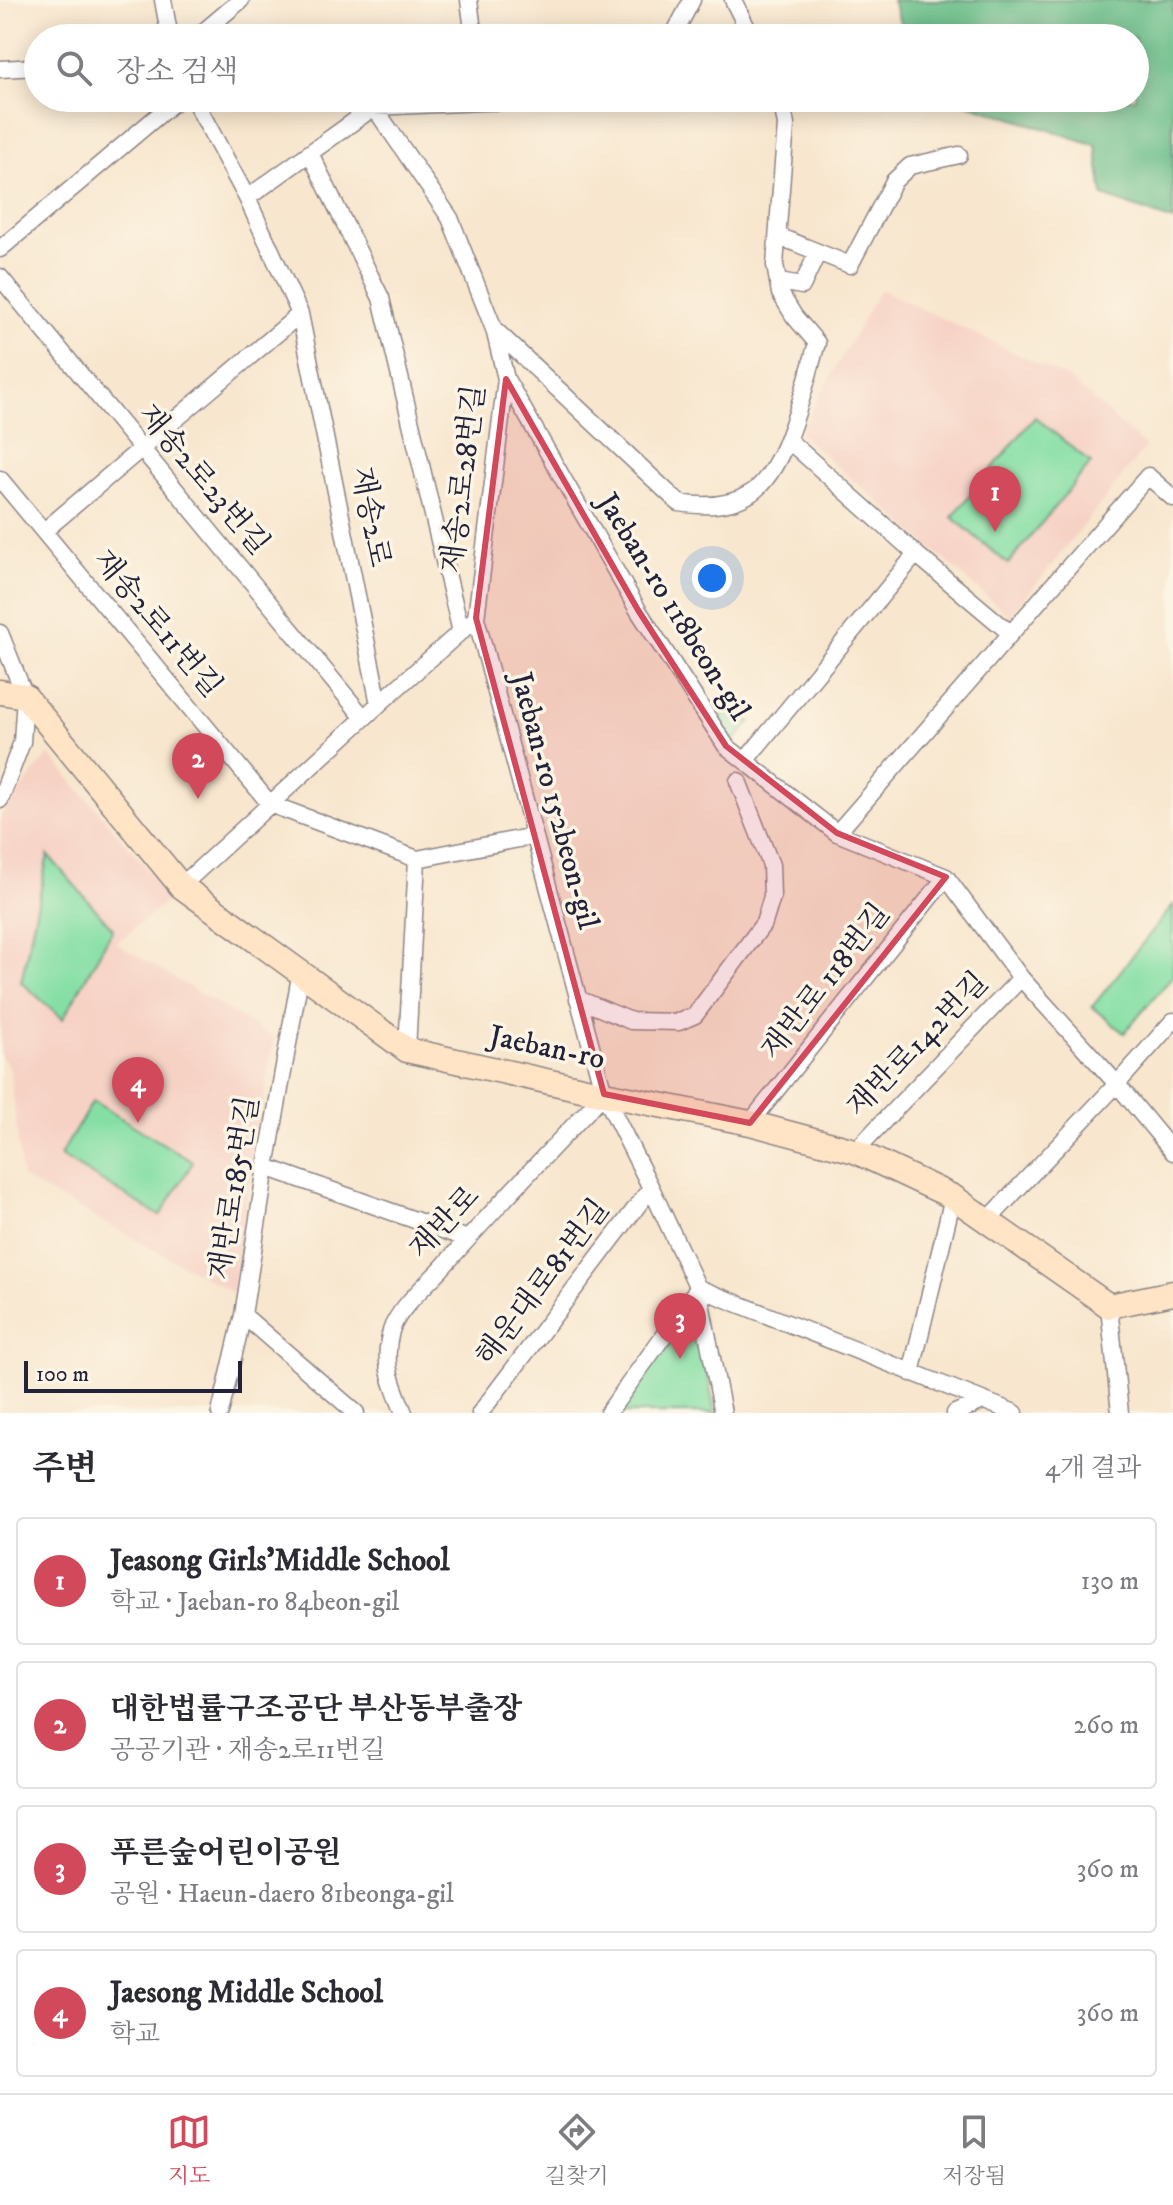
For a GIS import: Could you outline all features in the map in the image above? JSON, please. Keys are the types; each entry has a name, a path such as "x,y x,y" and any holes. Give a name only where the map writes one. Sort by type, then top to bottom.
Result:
{"main road":[{"path":"0,692 25,696"},
{"name":"Jaeban-ro","path":"25,696 181,886 407,1050 750,1123 855,1151 953,1197 1109,1306"},
{"path":"1109,1306 1173,1293"}],"street":[{"path":"163,0 167,24"},
{"path":"213,24 241,0"},
{"path":"469,0 472,24"},
{"path":"679,24 692,0"},
{"path":"733,0 745,24"},
{"path":"0,69 24,68"},
{"path":"0,249 162,112"},
{"name":"재송2로","path":"201,112 247,198 300,314 379,704"},
{"path":"247,198 367,112"},
{"name":"재송2로28번길","path":"377,112 450,218 494,329 506,379 476,618 379,704"},
{"path":"494,329 679,503 700,506 731,502 752,492 772,470 787,439 817,343 794,316 780,293 775,265 786,125 784,112"},
{"path":"310,153 381,298 461,632"},
{"path":"778,236 850,265 894,181 910,166 959,155"},
{"path":"779,282 802,286 818,252"},
{"name":"재송2로23번길","path":"0,277 364,718"},
{"path":"44,531 300,314"},
{"name":"Jaeban-ro 118beon-gil","path":"506,379 638,610 726,746 837,833 946,877"},
{"path":"787,439 1010,633"},
{"path":"837,833 1148,476 1173,498"},
{"name":"재송2로11번길","path":"0,479 270,804"},
{"path":"745,761 916,554"},
{"name":"Jaeban-ro 152beon-gil","path":"476,618 604,1094 698,1288 723,1413"},
{"path":"0,633 25,696 22,742 0,800"},
{"path":"181,886 379,704"},
{"path":"578,999 631,1021 679,1022 695,1015 764,923 772,897 771,865 738,781"},
{"path":"270,804 417,859 534,836"},
{"path":"407,1050 417,859"},
{"path":"946,877 1021,978 1117,1084 1173,1152"},
{"name":"재반로 118번길","path":"750,1123 946,877"},
{"name":"재반로185번길","path":"220,1413 243,1315 301,971"},
{"name":"재반로142번길","path":"855,1151 1021,978"},
{"path":"988,1220 1173,1021"},
{"name":"재반로","path":"404,1413 389,1374 388,1348 392,1327 468,1239 604,1094"},
{"path":"266,1167 468,1239"},
{"name":"해운대로81번길","path":"480,1413 651,1188"},
{"path":"911,1373 953,1197"},
{"path":"608,1413 698,1288 1015,1413"},
{"path":"1109,1306 1120,1413"},
{"path":"243,1315 356,1413"},
{"path":"955,1413 983,1401"}],"highlighted area":[{"path":"506,379 638,610 726,746 837,833 946,877 750,1123 604,1094 476,618"}],"shaded area":[{"path":"880,289 1068,378 1146,447 1010,617 799,433"},
{"path":"49,754 172,897 116,943 274,1038 232,1292 22,1178 10,1068 0,1055 0,816"}],"green space":[{"path":"892,0 1173,0 1173,221 1103,196 1096,145 993,112 1149,112 1149,24 901,24"},
{"path":"1035,417 1091,463 1008,564 952,517"},
{"path":"732,704 751,721 735,740 716,723"},
{"path":"48,855 113,929 63,1019 21,982"},
{"path":"1173,905 1173,976 1124,1033 1092,1007"},
{"path":"93,1101 193,1162 160,1216 60,1156"},
{"path":"694,1304 715,1413 617,1413"}],"place":[{"name":"Jeasong Girls'Middle School","path":"995,532"},
{"name":"대한법률구조공단 부산동부출장","path":"198,799"},
{"name":"Jaesong Middle School","path":"138,1123"},
{"name":"푸른숲어린이공원","path":"680,1359"}]}
